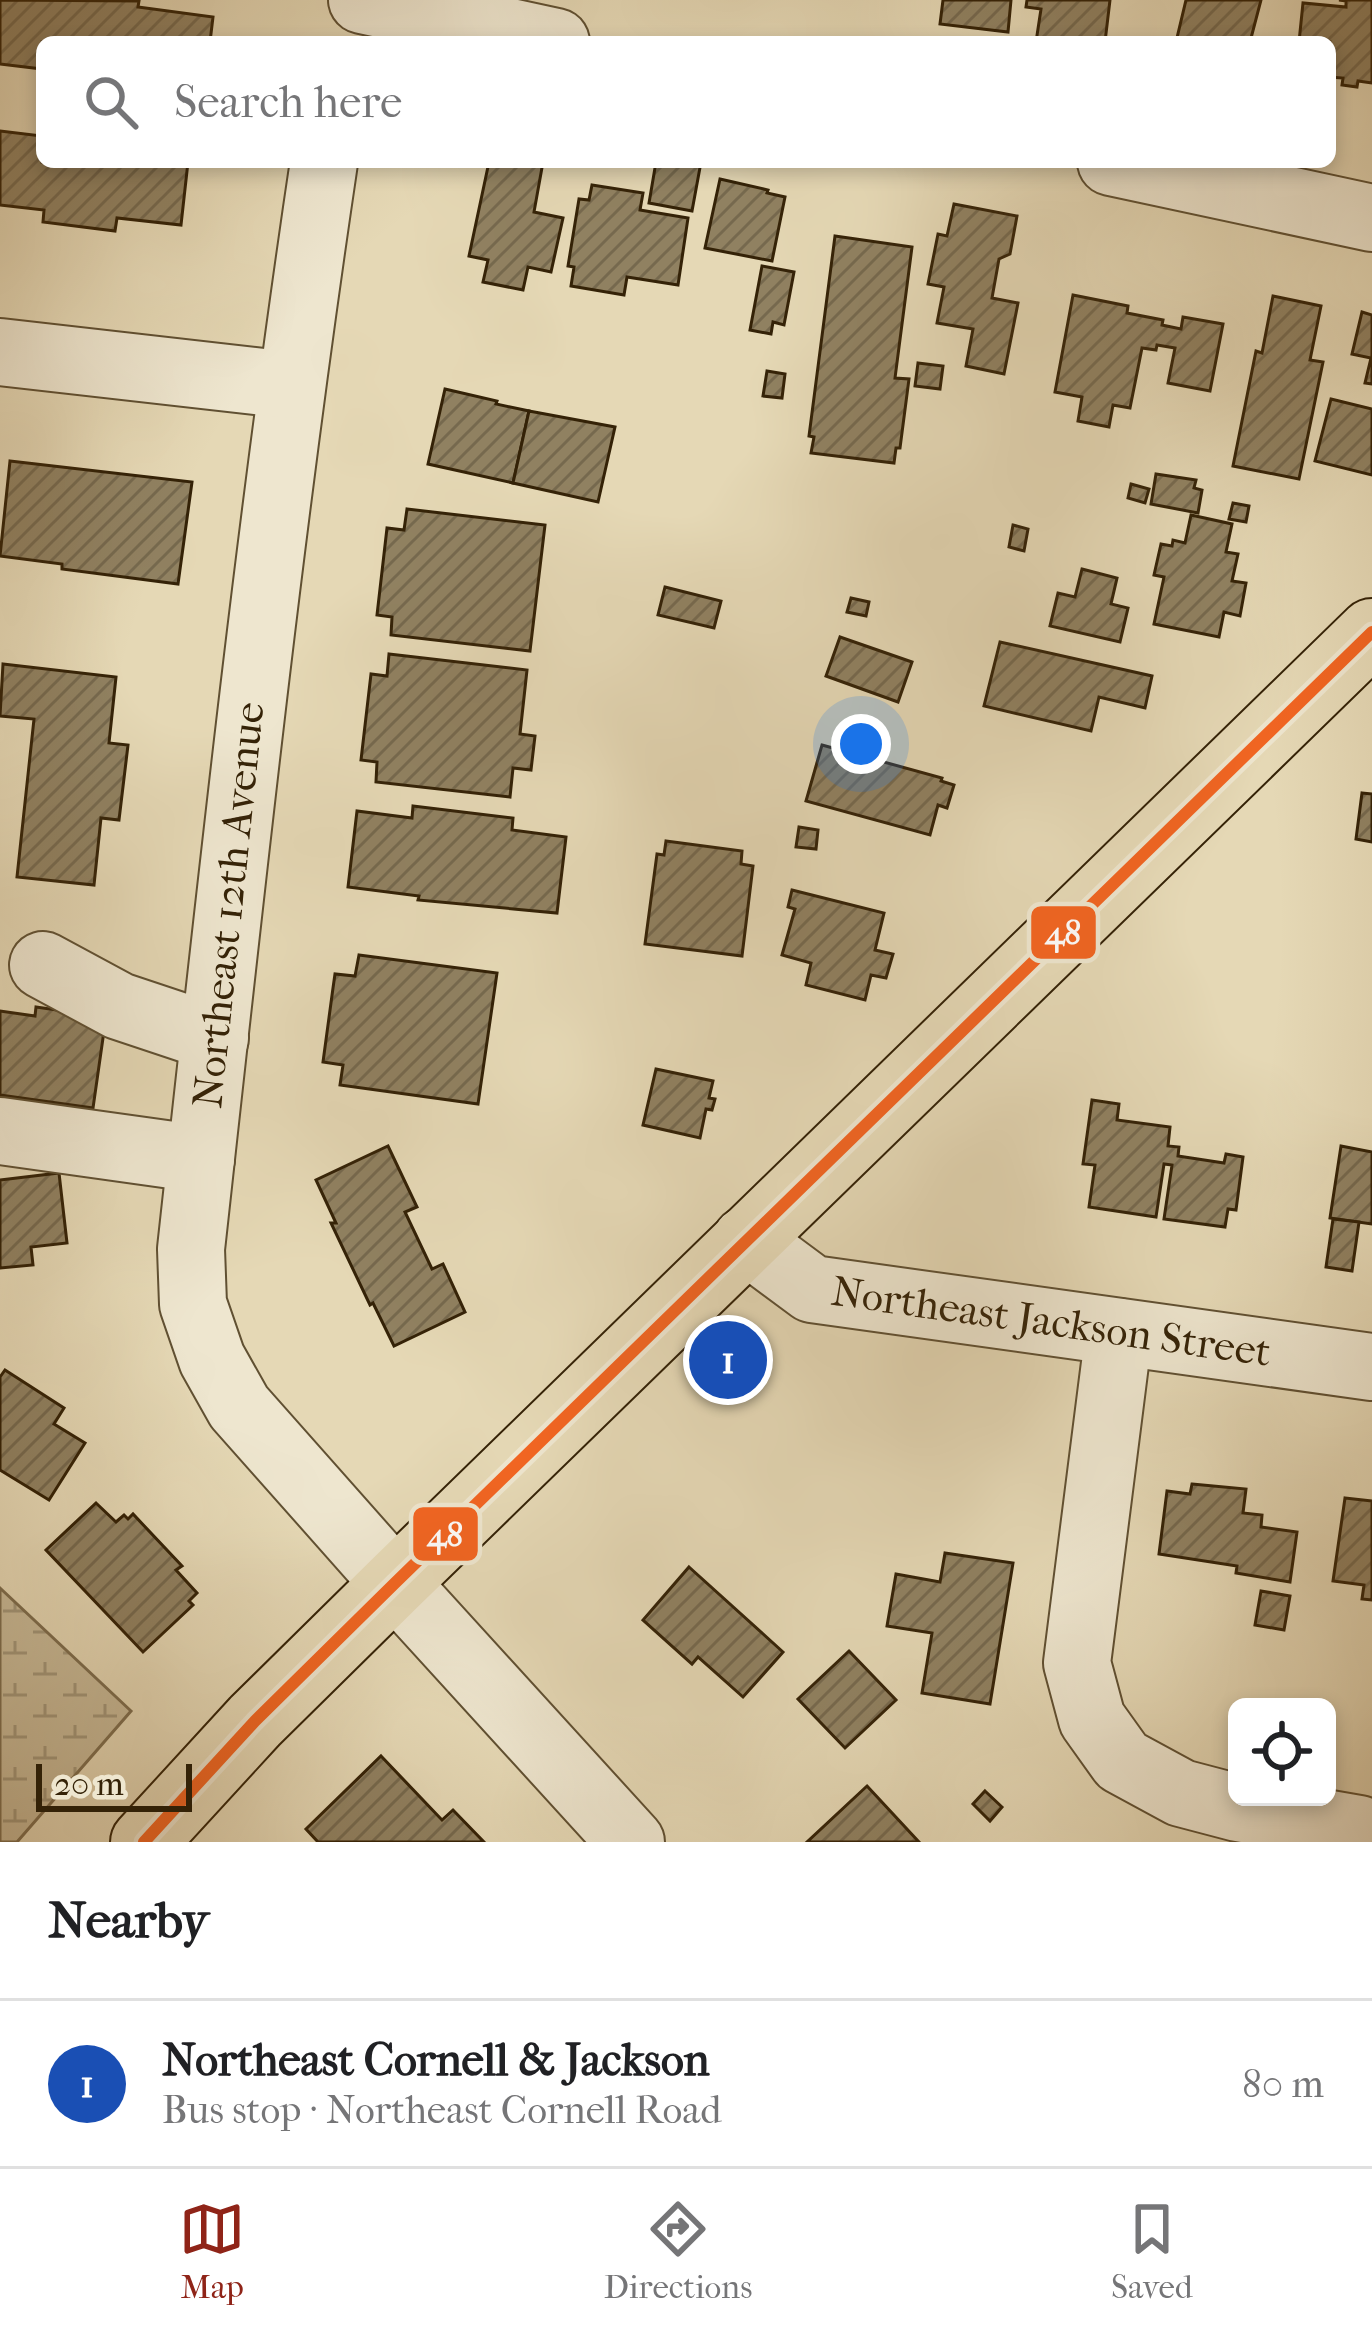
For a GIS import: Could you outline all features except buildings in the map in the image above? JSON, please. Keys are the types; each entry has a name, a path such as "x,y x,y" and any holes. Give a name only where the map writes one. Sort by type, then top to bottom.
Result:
{"highway":[{"path":"143,1842 255,1721 395,1583 1372,632"}],"street":[{"path":"363,9 521,36"},
{"name":"Northeast 12th Avenue","path":"322,168 252,693 191,1249 194,1304 212,1359 239,1407 632,1842"},
{"path":"1139,168 1372,218"},
{"path":"0,352 290,385"},
{"path":"43,965 119,1006 215,1038"},
{"path":"0,1131 201,1159"},
{"name":"Northeast Jackson Street","path":"746,1240 812,1289 1372,1367"},
{"path":"1119,1331 1077,1663 1092,1719 1122,1761 1181,1793 1372,1834"}],"green space":[{"path":"0,1588 131,1711 17,1842 0,1842"}],"transit line":[{"name":"48","path":"144,1842 255,1721 395,1583 1372,632"}],"place":[{"name":"Northeast Cornell & Jackson","path":"728,1360"}]}
